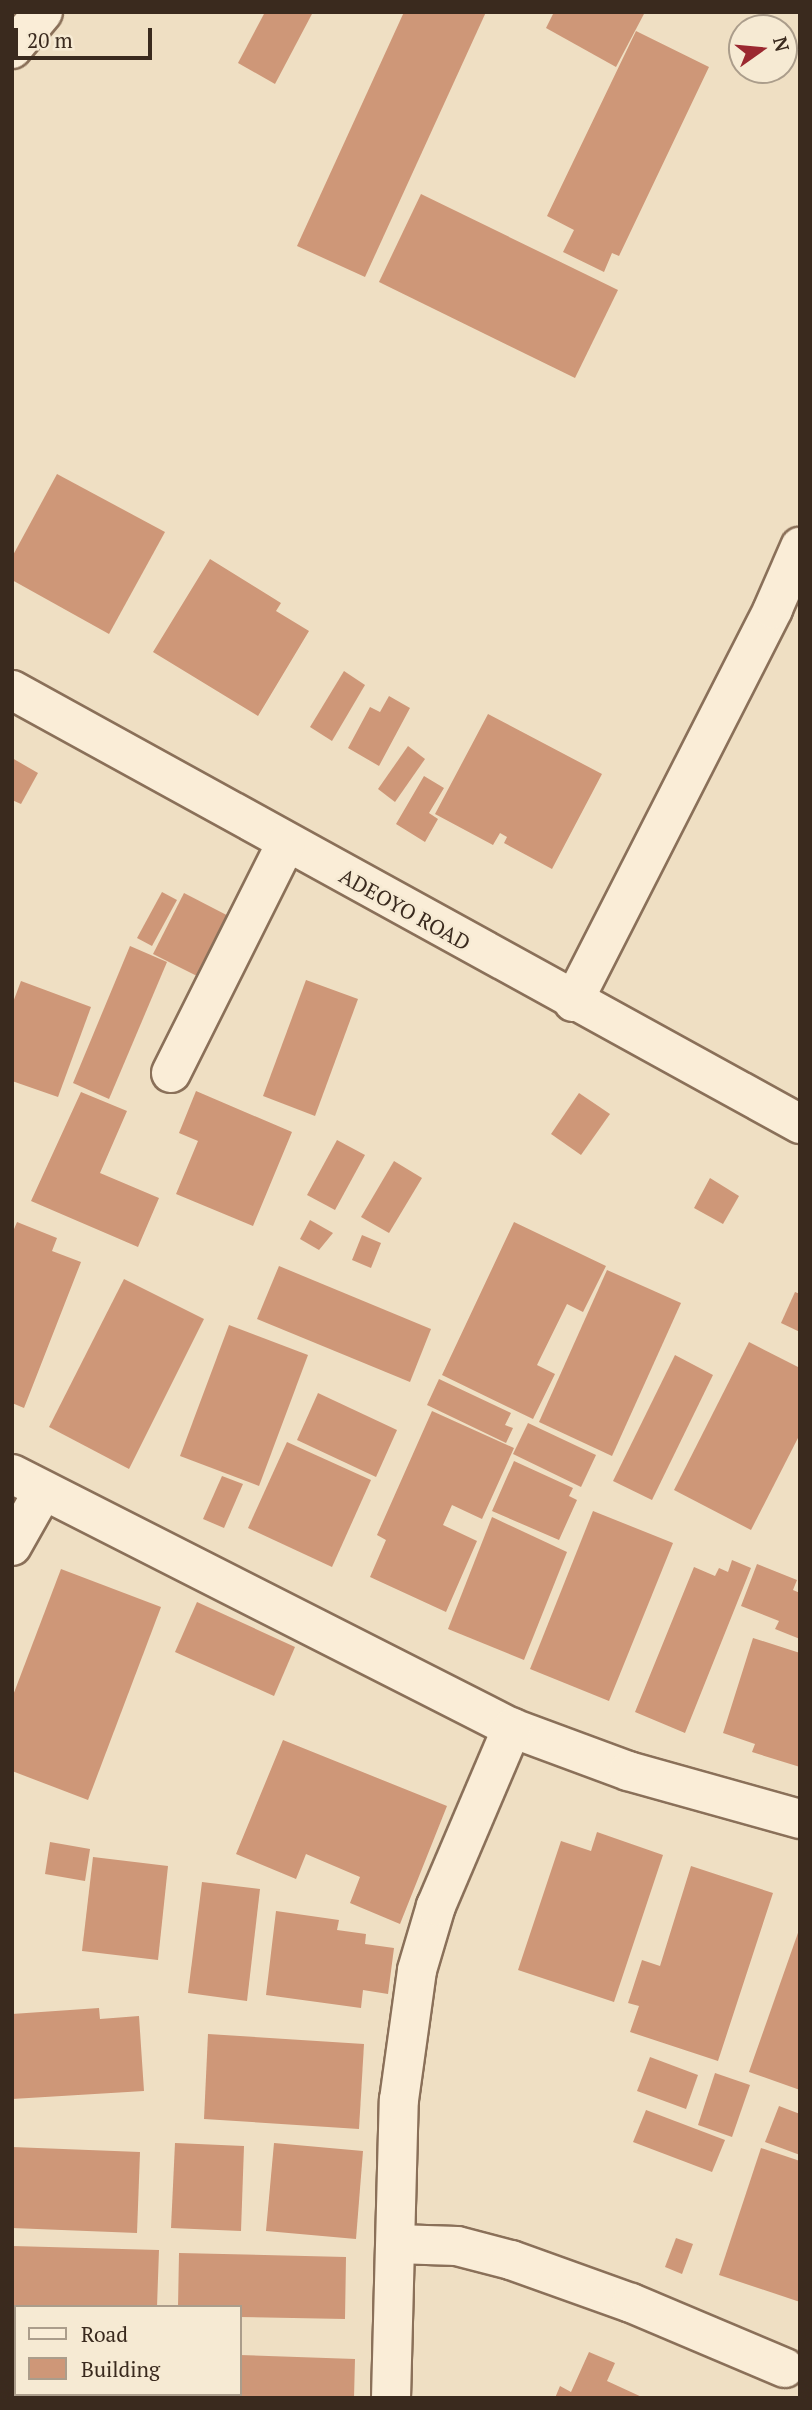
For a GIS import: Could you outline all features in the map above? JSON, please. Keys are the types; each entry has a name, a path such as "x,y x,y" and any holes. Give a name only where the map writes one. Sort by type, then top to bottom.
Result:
{"street":[{"path":"12,49 43,12"},
{"path":"573,1002 773,609 800,547"},
{"name":"ADEOYO ROAD","path":"12,690 573,1002 800,1124"},
{"path":"171,1073 286,843"},
{"path":"12,1546 28,1482 512,1728 628,1771 800,1819"},
{"path":"391,2398 399,2100 416,1970 436,1906 512,1728"},
{"path":"396,2244 457,2246 511,2260 785,2368"}],"building":[{"path":"265,12 313,12 275,84 238,63"},
{"path":"404,12 486,12 365,277 297,246"},
{"path":"554,12 645,12 616,67 546,28"},
{"path":"636,31 709,67 619,256 612,253 604,272 563,252 574,230 547,216"},
{"path":"421,194 618,290 575,378 379,282"},
{"path":"57,474 165,532 109,634 12,580 12,557"},
{"path":"210,559 281,603 276,611 309,631 258,716 153,652"},
{"path":"344,671 365,685 332,741 310,727"},
{"path":"389,696 410,708 379,766 348,748 370,707 380,712"},
{"path":"488,714 602,774 552,869 504,843 507,837 500,833 493,845 435,814"},
{"path":"408,746 425,759 395,802 378,789"},
{"path":"12,758 38,773 21,804 12,800"},
{"path":"424,776 444,788 429,813 438,819 425,842 396,824"},
{"path":"162,892 177,900 152,946 137,938"},
{"path":"184,893 242,923 211,983 153,954"},
{"path":"130,946 167,962 109,1099 73,1083"},
{"path":"306,980 358,999 315,1116 263,1096"},
{"path":"21,981 91,1007 58,1097 12,1081 12,1005"},
{"path":"196,1091 292,1132 253,1226 176,1194 198,1141 179,1133"},
{"path":"81,1092 127,1111 100,1173 159,1198 138,1247 31,1201"},
{"path":"579,1093 610,1114 581,1155 551,1134"},
{"path":"337,1140 365,1155 335,1210 307,1195"},
{"path":"394,1161 422,1178 389,1233 361,1217"},
{"path":"710,1178 739,1196 723,1224 694,1208"},
{"path":"310,1220 333,1233 319,1250 300,1239"},
{"path":"17,1222 57,1238 52,1251 81,1262 24,1408 12,1403 12,1234"},
{"path":"514,1222 606,1266 583,1312 567,1304 537,1365 555,1374 533,1419 442,1375"},
{"path":"362,1235 381,1243 371,1268 352,1260"},
{"path":"279,1266 431,1329 410,1382 257,1319"},
{"path":"607,1270 681,1303 612,1456 539,1422"},
{"path":"124,1279 204,1319 129,1469 49,1427"},
{"path":"795,1292 800,1294 800,1332 781,1323"},
{"path":"229,1325 308,1355 259,1486 180,1456"},
{"path":"749,1342 800,1368 800,1434 751,1530 674,1490"},
{"path":"675,1355 713,1375 652,1500 613,1481"},
{"path":"439,1379 511,1413 505,1425 513,1428 506,1443 427,1405"},
{"path":"318,1393 397,1430 376,1477 297,1440"},
{"path":"432,1411 514,1448 482,1519 452,1505 443,1525 477,1541 446,1612 370,1577 386,1540 377,1535"},
{"path":"528,1423 596,1455 581,1487 513,1454"},
{"path":"287,1442 371,1480 332,1567 248,1528"},
{"path":"514,1461 573,1488 569,1496 577,1500 559,1540 492,1511"},
{"path":"222,1476 243,1484 224,1528 203,1519"},
{"path":"593,1511 673,1543 609,1701 530,1669"},
{"path":"492,1517 567,1552 524,1660 448,1629"},
{"path":"732,1560 751,1568 685,1733 635,1712 694,1567 715,1576 719,1568 728,1572"},
{"path":"757,1564 797,1580 793,1590 800,1593 800,1639 775,1629 779,1621 741,1606"},
{"path":"61,1569 161,1607 88,1800 12,1771 12,1698"},
{"path":"197,1602 295,1647 274,1696 175,1652"},
{"path":"753,1638 800,1653 800,1767 752,1752 755,1744 723,1733"},
{"path":"283,1740 447,1806 400,1924 350,1903 360,1877 306,1854 296,1879 236,1854"},
{"path":"597,1832 663,1855 614,2002 518,1970 561,1841 591,1851"},
{"path":"50,1842 90,1849 85,1881 45,1874"},
{"path":"93,1857 168,1866 158,1960 82,1951"},
{"path":"691,1866 773,1893 718,2061 630,2032 639,2006 628,2003 642,1960 660,1966"},
{"path":"202,1882 260,1889 247,2001 188,1993"},
{"path":"276,1911 339,1920 337,1930 366,1934 365,1944 394,1948 388,1994 363,1990 361,2008 266,1995"},
{"path":"800,1931 800,2090 749,2072"},
{"path":"99,2008 100,2019 139,2016 144,2091 12,2099 12,2014"},
{"path":"208,2034 364,2044 359,2129 204,2119"},
{"path":"650,2057 698,2075 686,2109 637,2091"},
{"path":"715,2073 750,2085 732,2137 698,2125"},
{"path":"779,2106 800,2114 800,2155 765,2142"},
{"path":"646,2110 725,2140 712,2172 633,2142"},
{"path":"175,2143 244,2146 241,2231 171,2228"},
{"path":"274,2143 363,2151 356,2239 266,2231"},
{"path":"12,2147 140,2152 137,2233 12,2228"},
{"path":"761,2148 800,2161 800,2302 719,2275"},
{"path":"676,2238 693,2244 682,2274 665,2267"},
{"path":"12,2246 159,2250 157,2305 14,2305 12,2333"},
{"path":"179,2253 346,2257 345,2319 242,2317 242,2305 178,2305"},
{"path":"589,2352 615,2363 607,2381 644,2398 555,2398 560,2386 571,2392"},
{"path":"242,2355 355,2359 354,2398 197,2398 242,2396"},
{"path":"14,2372 14,2396 26,2398 12,2398"},
{"path":"170,2396 171,2398 83,2398"}]}
